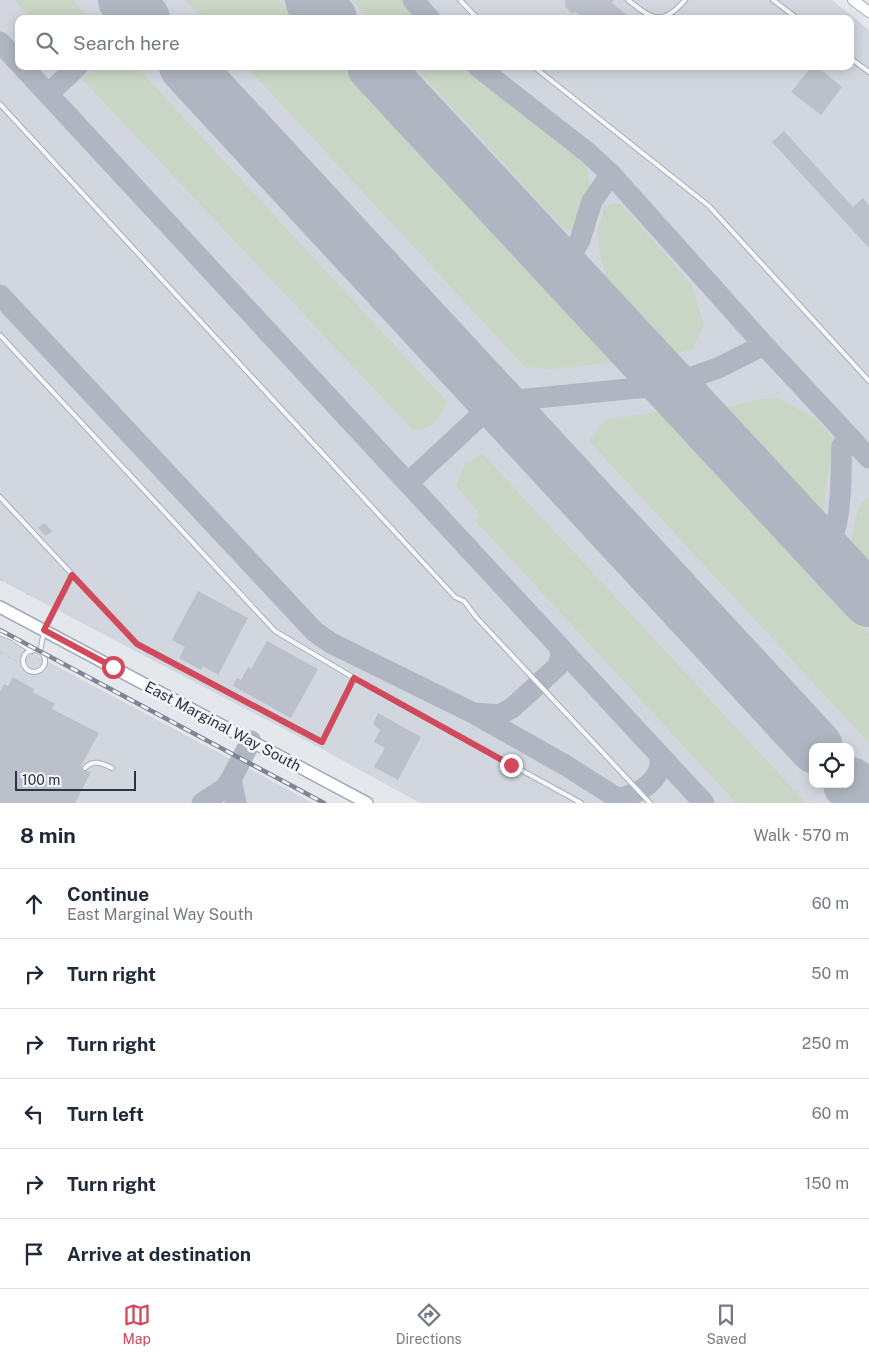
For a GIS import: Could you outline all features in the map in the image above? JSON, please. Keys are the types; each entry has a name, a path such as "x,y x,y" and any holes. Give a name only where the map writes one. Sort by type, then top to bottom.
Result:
{"main road":[{"path":"853,0 869,12"},
{"name":"East Marginal Way South","path":"0,607 367,803"}],"lane":[{"path":"460,0 474,15"},
{"path":"628,0 647,15"},
{"path":"664,15 675,11 685,0"},
{"path":"773,0 793,15"},
{"path":"854,61 869,72"},
{"path":"538,70 710,206 869,381"},
{"path":"0,104 455,597 464,601 483,624 650,803"},
{"path":"0,335 275,630 354,678 581,803"},
{"path":"0,497 137,644 322,742 354,678"},
{"path":"40,652 44,630 72,575"},
{"path":"0,633 12,638 32,651 40,652 44,657 45,664 39,671 29,671 24,662 26,655 32,651"},
{"path":"85,768 92,762 98,762 112,768"}],"path":[{"path":"0,579 8,583"},
{"path":"26,593 32,596"},
{"path":"0,652 18,662 24,662"}],"shaded area":[{"path":"0,0 832,0 850,15 15,15 15,70 854,70 854,18 869,30 869,803 420,803 309,742 0,580"},
{"path":"0,636 313,803 0,803"}],"green space":[{"path":"14,0 73,0 86,15 28,15"},
{"path":"185,0 278,0 292,15 199,15"},
{"path":"352,0 400,0 413,15 366,15"},
{"path":"92,70 140,70 447,402 438,418 430,426 420,430 413,430 82,79"},
{"path":"250,70 344,70 617,362 550,369 525,367"},
{"path":"418,70 467,70 574,153 586,165 590,186 575,228 566,231"},
{"path":"620,203 691,284 704,325 692,350 677,353 606,277 600,256 598,234 604,206"},
{"path":"777,398 814,417 833,438 822,517 724,408 761,399"},
{"path":"663,411 869,634 869,743 589,441 605,420"},
{"path":"482,453 806,803 736,803 475,520 481,515 456,486 464,466"},
{"path":"867,498 869,499 869,568 850,548 859,506"}],"building":[{"path":"565,0 614,0 612,3 627,15 580,15 576,12 572,13 566,8"},
{"path":"809,70 821,70 842,87 821,115 791,92"},
{"path":"784,131 853,207 863,198 869,206 869,248 772,142"},
{"path":"44,523 52,531 46,536 38,528"},
{"path":"198,591 248,618 218,675 203,666 201,670 179,658 185,647 172,640"},
{"path":"267,641 318,669 291,718 233,686 237,678 241,680 248,667 251,669"},
{"path":"13,677 34,689 33,692 55,704 52,709 99,733 81,766 83,771 91,772 75,803 0,803 0,692 4,684 8,686"},
{"path":"378,713 421,737 398,780 374,767 385,748 374,742 380,730 373,724"}],"taxiway":[{"path":"134,15 150,0"},
{"path":"413,0 426,15"},
{"path":"0,42 15,59"},
{"path":"26,70 704,803"},
{"path":"48,94 74,70"},
{"path":"482,70 587,152 611,174 764,345 869,458"},
{"path":"563,270 580,240 592,201 611,174"},
{"path":"0,295 315,632 331,643 473,713 565,765 625,803"},
{"path":"408,483 495,402 669,385 718,368 764,345"},
{"path":"824,551 835,529 838,516 842,446 850,438"},
{"path":"475,713 499,715 512,708 558,666 561,654 559,646"},
{"path":"236,803 231,779 251,741"},
{"path":"617,798 633,794 649,784 659,770 659,754"},
{"path":"202,803 225,788 231,779"}],"runway":[{"path":"125,0 139,15"},
{"path":"312,0 326,15"},
{"path":"190,70 812,743"},
{"path":"378,70 869,600"},
{"path":"854,788 868,803"}],"railway":[{"path":"0,630 324,803"}],"route":[{"path":"113,667 44,630 72,575 137,644 322,742 354,678 511,765"}]}
